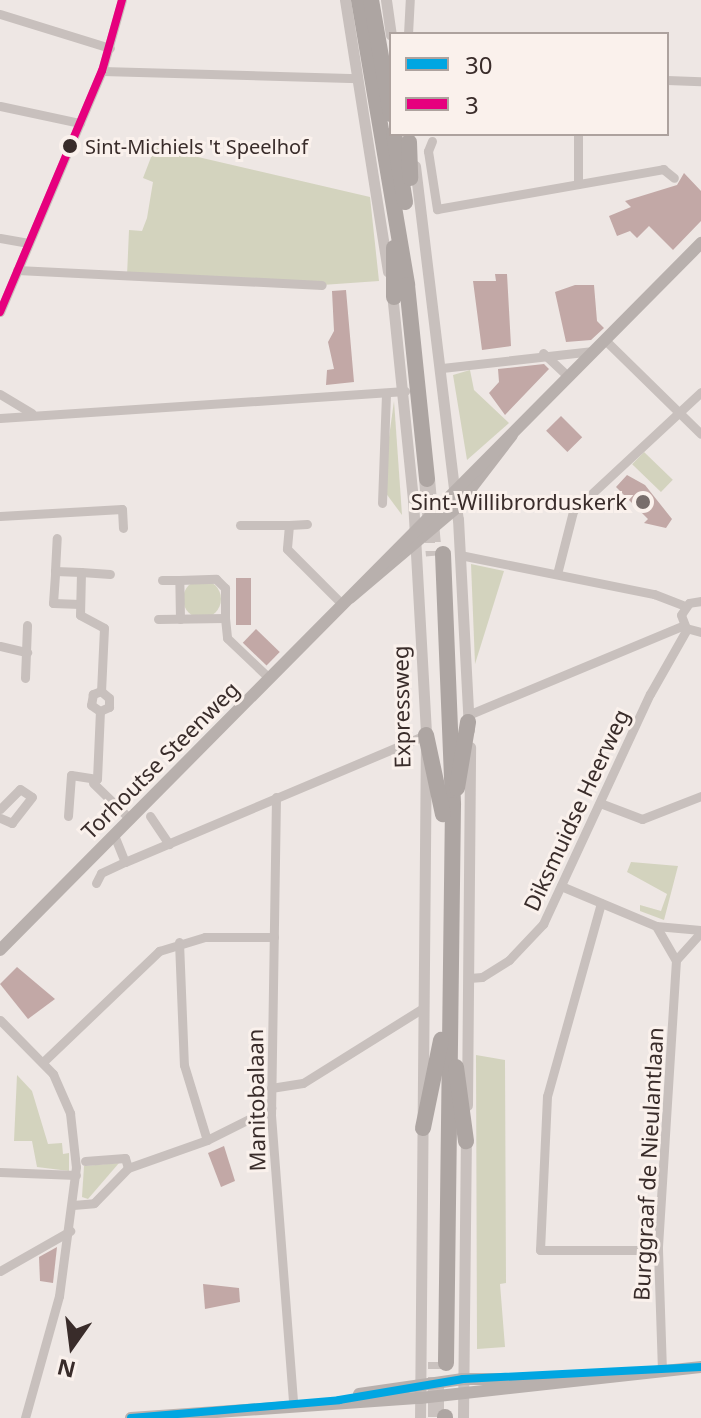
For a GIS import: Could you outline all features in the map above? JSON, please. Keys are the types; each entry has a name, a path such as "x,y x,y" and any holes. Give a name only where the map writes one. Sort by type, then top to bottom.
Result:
{"highway":[{"path":"359,0 401,213 432,478"},
{"path":"371,0 389,103"},
{"path":"394,297 404,137"},
{"name":"Expressweg","path":"438,555 448,810 441,1363"},
{"path":"448,810 468,719"},
{"path":"426,735 448,810"},
{"path":"423,1128 445,1043"},
{"path":"445,1043 466,1141"}],"main road":[{"name":"Torhoutse Steenweg","path":"0,950 346,602 415,527 512,435 701,243"},
{"name":"Torhoutse Steenweg","path":"346,602 416,548 456,508 512,435"},
{"path":"131,1418 293,1402 420,1398 463,1387 701,1367"},
{"path":"339,1400 420,1384 463,1387"}],"street":[{"path":"0,312 102,71 122,0"},
{"name":"Expressweg","path":"345,0 394,297 405,391 415,527 426,735 420,1418"},
{"path":"386,0 391,32"},
{"path":"408,32 410,0"},
{"path":"0,14 110,48"},
{"path":"102,71 358,78"},
{"path":"669,80 701,81"},
{"path":"0,106 80,123"},
{"path":"578,136 578,184"},
{"path":"404,137 442,368 460,555 468,719 469,978 463,1418"},
{"path":"432,141 428,151 437,209 663,169 674,178"},
{"path":"0,238 29,243"},
{"path":"17,270 322,285"},
{"path":"605,340 701,434"},
{"path":"442,368 543,353 593,351"},
{"path":"558,352 572,373"},
{"path":"543,353 572,373"},
{"path":"0,418 372,396 405,391"},
{"path":"557,574 573,511 678,410 701,392"},
{"path":"0,394 21,410 47,415"},
{"path":"382,503 386,394"},
{"path":"0,516 122,509 123,528"},
{"path":"240,525 307,524"},
{"path":"289,525 287,549 346,602"},
{"path":"57,538 53,603 80,604"},
{"path":"460,555 557,574 685,606 701,601"},
{"path":"55,571 110,574"},
{"path":"81,572 83,619 104,628 101,691 109,698 109,707 100,711 93,783"},
{"path":"162,580 222,582 227,638 269,678"},
{"path":"179,580 180,619"},
{"name":"Diksmuidse Heerweg","path":"469,978 482,977 523,949 561,886 686,627 685,606"},
{"path":"158,619 225,618"},
{"path":"25,678 27,625"},
{"path":"468,719 686,627 701,632"},
{"path":"27,639 17,639 17,652 27,652"},
{"path":"0,646 17,646"},
{"path":"96,883 101,873 125,862 426,735"},
{"path":"68,816 71,775 93,783 130,819"},
{"path":"0,809 25,787 32,797 12,823 1,820"},
{"path":"600,803 642,819 701,796"},
{"name":"Manitobalaan","path":"276,797 271,1108 293,1402"},
{"path":"150,816 169,844"},
{"path":"114,835 125,862"},
{"path":"104,845 125,862"},
{"path":"561,886 656,926 701,931"},
{"path":"601,903 547,1096 540,1250 658,1250"},
{"path":"656,926 676,960 701,931"},
{"path":"43,1062 144,961 179,942 274,937"},
{"path":"179,942 184,1065 207,1140"},
{"name":"Burggraaf de Nieulantlaan","path":"662,1370 658,1250 676,960"},
{"path":"271,1088 303,1083 423,1008"},
{"path":"0,1020 43,1062 70,1113 76,1175 59,1296 25,1418"},
{"path":"73,1205 94,1203 128,1168 207,1140 271,1108"},
{"path":"85,1161 125,1158 128,1168"},
{"path":"0,1172 76,1175"},
{"path":"0,1271 70,1231"}],"green space":[{"path":"155,147 370,197 379,281 322,285 127,276 129,230 142,231 147,218 153,182 143,178"},
{"path":"470,370 474,390 509,423 467,460 453,375"},
{"path":"394,401 402,515 382,488"},
{"path":"644,452 673,480 661,492 632,464"},
{"path":"471,564 504,571 475,664"},
{"path":"202,580 216,585 221,599 216,613 202,618 188,613 183,599 188,585"},
{"path":"631,862 678,866 664,920 640,911 640,905 661,911 667,894 627,872"},
{"path":"476,1055 505,1060 506,1283 500,1284 505,1347 477,1349"},
{"path":"17,1075 32,1091 48,1144 62,1143 63,1154 69,1153 69,1171 37,1167 32,1141 14,1141"},
{"path":"119,1163 88,1199 82,1197 84,1166"}],"building":[{"path":"684,173 701,191 701,221 673,250 649,226 637,238 630,231 617,236 609,216 631,207 625,201 677,185"},
{"path":"495,274 507,274 511,346 482,350 473,281 496,281"},
{"path":"575,285 594,285 597,321 604,328 591,340 566,342 555,292"},
{"path":"346,290 354,382 326,385 327,370 334,369 328,342 334,331 332,291"},
{"path":"544,364 549,369 505,415 489,393 499,382 498,369"},
{"path":"561,416 582,437 567,452 546,431"},
{"name":"Sint-Willibrorduskerk","path":"627,475 645,485 672,519 666,528 644,523 648,519 616,487"},
{"path":"236,578 251,578 251,625 236,625"},
{"path":"256,629 280,652 267,666 243,643"},
{"path":"17,967 55,999 28,1019 0,984"},
{"path":"224,1146 235,1181 221,1187 208,1153"},
{"path":"57,1247 53,1283 40,1281 39,1257"},
{"path":"203,1284 239,1288 240,1302 205,1309"}],"tunnel":[{"path":"427,479 434,556"},
{"path":"436,1362 436,1417"}],"transit line":[{"name":"3","path":"0,312 102,71 122,0"},
{"name":"30","path":"131,1418 339,1400 463,1379 701,1367"}],"place":[{"name":"Sint-Michiels 't Speelhof","path":"70,146"},
{"name":"Sint-Willibrorduskerk","path":"643,502"}]}
